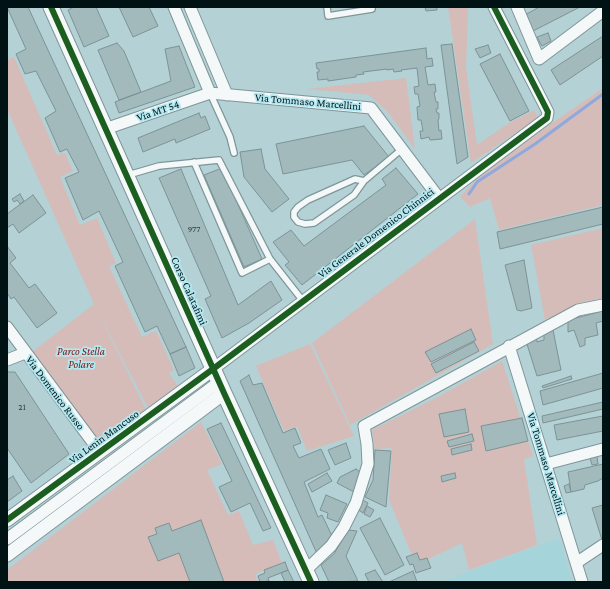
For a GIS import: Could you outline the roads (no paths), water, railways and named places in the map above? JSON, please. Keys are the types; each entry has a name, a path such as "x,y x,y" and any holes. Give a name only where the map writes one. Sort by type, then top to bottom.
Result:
{"main road":[{"name":"Corso Calatafimi","path":"51,7 218,381 309,576"}],"street":[{"path":"174,7 210,93"},
{"path":"190,7 227,95"},
{"name":"Via Generale Domenico Chinnici","path":"218,381 303,301 547,118 548,112 494,7"},
{"path":"517,7 539,59 598,11"},
{"name":"Via MT 54","path":"105,128 210,93"},
{"name":"Via Tommaso Marcellini","path":"210,93 371,108 439,198"},
{"path":"309,576 344,527 356,503 368,464 364,426 509,346 578,310 603,305"},
{"name":"Via Domenico Russo","path":"7,327 100,452"},
{"name":"Via Tommaso Marcellini","path":"509,346 582,582"},
{"name":"Via Domenico Russo","path":"7,360 25,353"},
{"path":"7,539 218,381"},
{"path":"7,555 218,381"},
{"name":"Via Lenin Mancuso","path":"7,520 100,452 218,381"},
{"path":"546,464 603,449"},
{"path":"576,563 603,545"}],"lane":[{"path":"326,7 328,16 372,9 372,7"},
{"path":"210,93 230,137 234,152"},
{"path":"364,181 355,179 308,200 298,206 294,212 294,217 298,222 305,224 314,223 354,195 364,181 402,149"},
{"path":"126,176 159,166 219,160 270,259 303,301"},
{"path":"194,162 242,273 270,259"}],"waterway":[{"path":"469,194 477,182 535,144 603,94"}],"park label":[{"name":"Parco Stella Polare","path":"81,358"}]}
